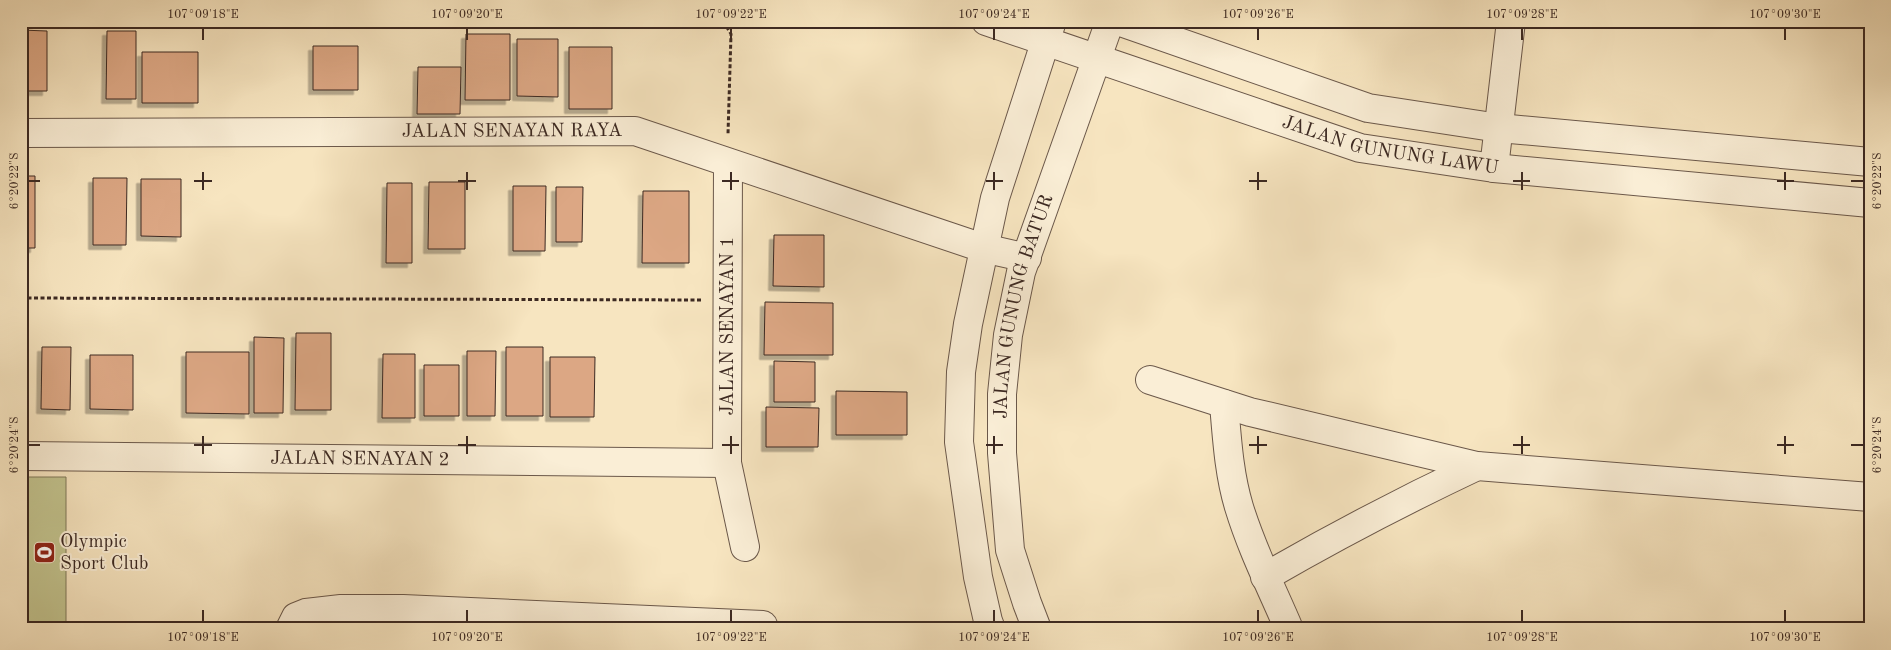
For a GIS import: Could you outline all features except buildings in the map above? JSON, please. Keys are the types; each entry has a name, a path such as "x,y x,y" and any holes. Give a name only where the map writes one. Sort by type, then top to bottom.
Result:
{"street":[{"name":"JALAN GUNUNG LAWU","path":"986,21 1049,32 1096,59 1360,148 1494,168 1870,203"},
{"name":"JALAN GUNUNG BATUR","path":"1037,629 1010,550 1005,483 1002,394 1008,335 1022,272 1110,21"},
{"name":"JALAN GUNUNG LAWU","path":"1118,21 1368,108 1499,128 1870,162"},
{"path":"1494,168 1511,21"},
{"path":"991,629 978,577 964,485 959,442 961,372 995,198 1049,32"},
{"name":"JALAN SENAYAN RAYA","path":"21,133 635,131 984,248 1027,258"},
{"name":"JALAN SENAYAN 1","path":"728,163 727,463 745,547"},
{"path":"1150,380 1224,404 1314,428 1477,466 1870,497"},
{"path":"1224,404 1229,458 1239,506 1266,577 1289,629"},
{"name":"JALAN SENAYAN 2","path":"21,456 727,463"},
{"path":"1266,577 1425,490 1477,466"},
{"path":"964,485 1005,483"},
{"path":"290,629 296,618 306,613 341,609 441,611 764,627"}],"path":[{"path":"724,21 731,34 728,163"},
{"path":"21,298 729,300"}],"green space":[{"name":"Olympic Sport Club","path":"21,477 66,477 66,629 21,629"}],"place":[{"name":"Olympic Sport Club","path":"44,553"}]}
